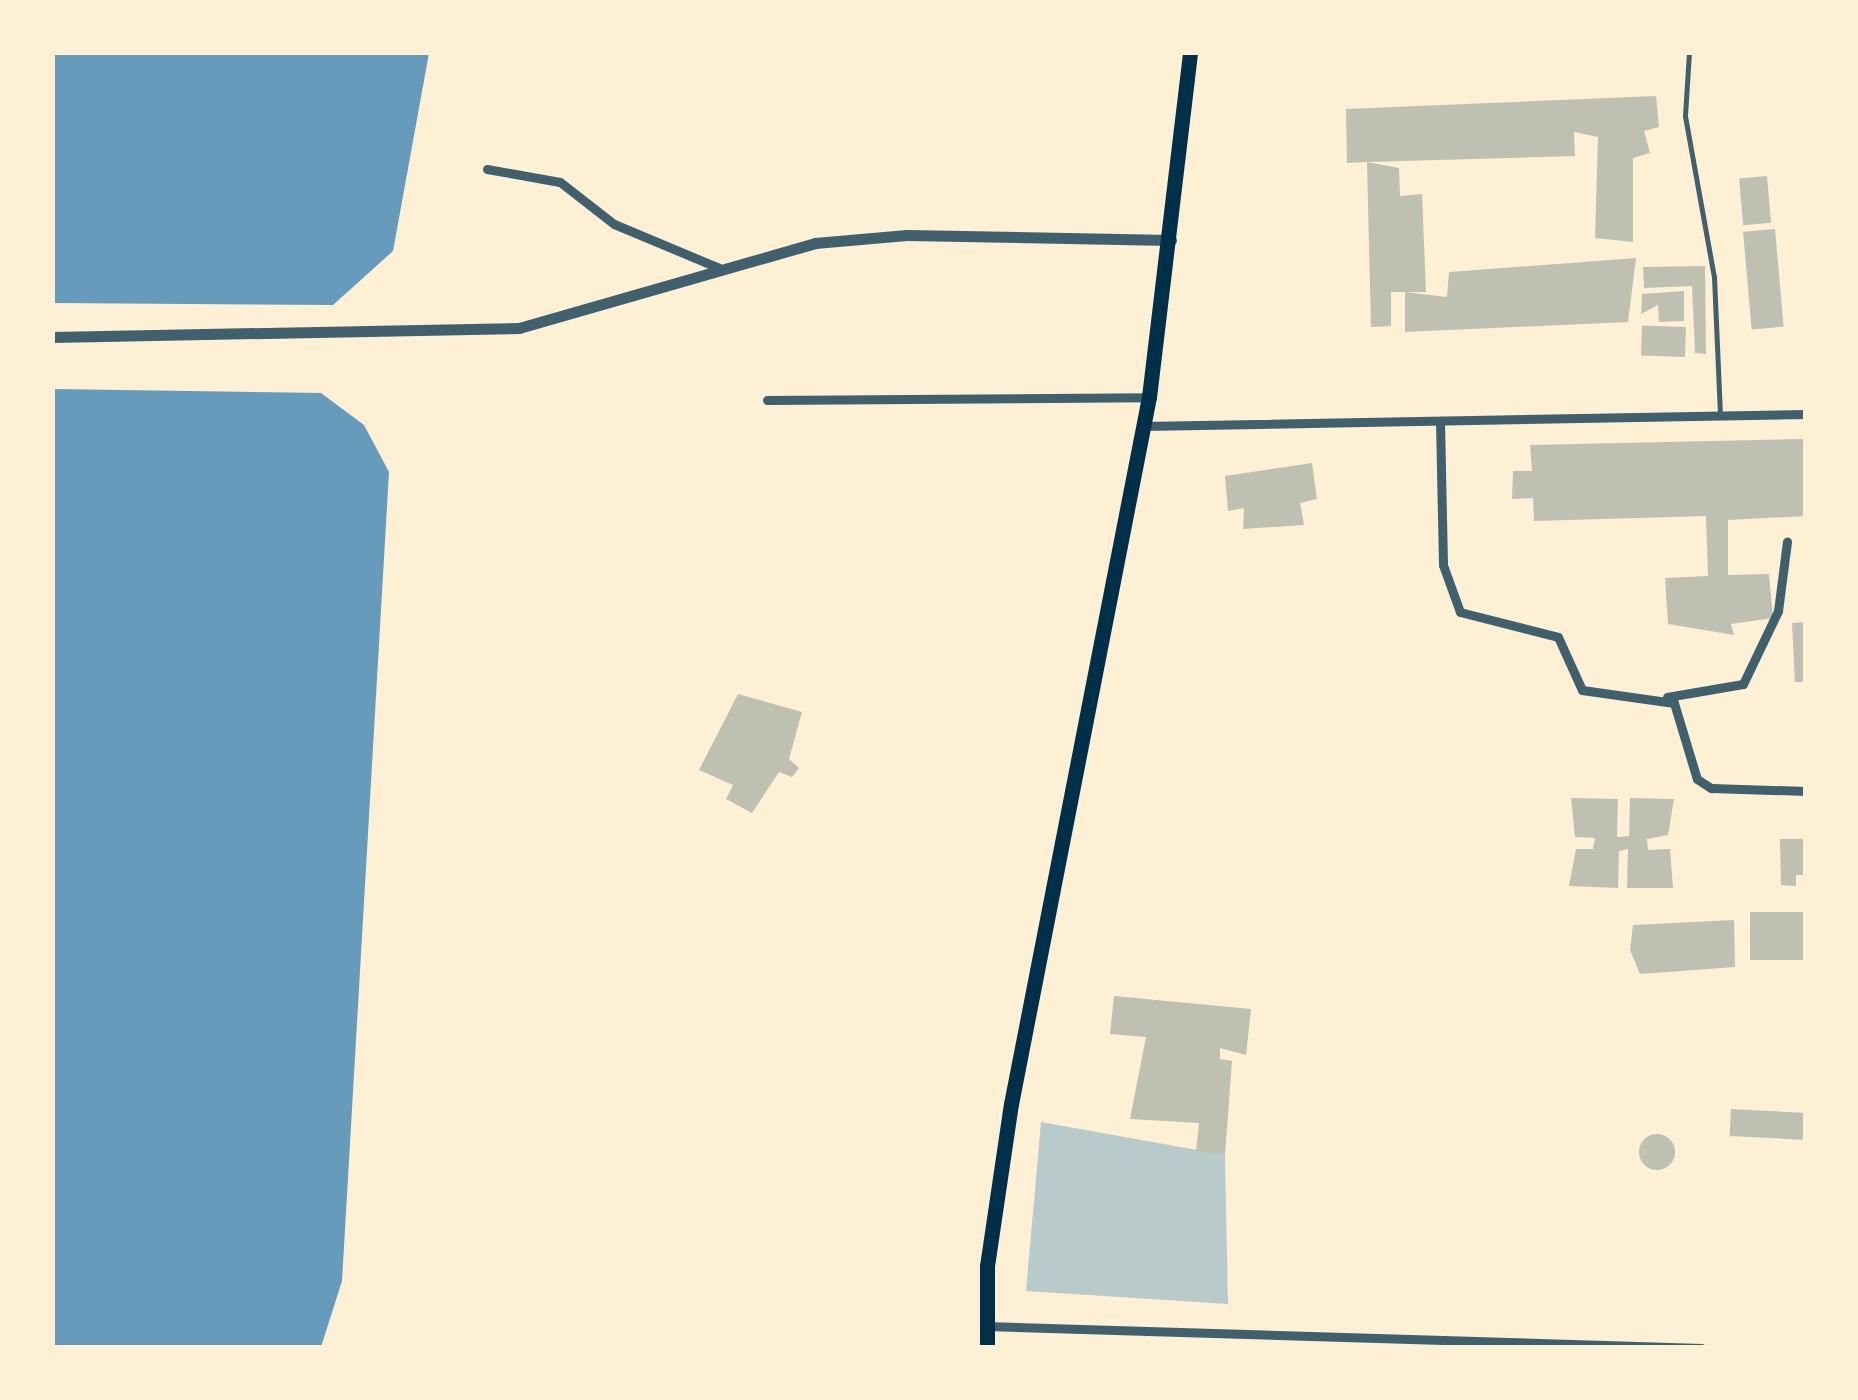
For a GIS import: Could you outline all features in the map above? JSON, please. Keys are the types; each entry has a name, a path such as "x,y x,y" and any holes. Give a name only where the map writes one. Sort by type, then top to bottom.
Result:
{"main road":[{"path":"987,1348 986,1326 1010,1104 1143,426 1171,240 1190,52"}],"street":[{"path":"488,169 560,182 614,224 719,268"},
{"path":"52,337 518,328 591,314 719,268 875,237 1171,240"},
{"path":"767,400 1148,396"},
{"path":"1143,426 1806,414"},
{"path":"1440,420 1443,566 1460,612 1558,636 1582,690 1664,697 1743,684 1778,611 1788,542"},
{"path":"1664,697 1682,715 1697,778 1711,788 1806,791"},
{"path":"986,1326 1702,1348"}],"lane":[{"path":"1480,52 1552,52"},
{"path":"1690,52 1685,116 1714,277 1720,415"},
{"path":"1227,1348 1228,1332"}],"shaded area":[{"path":"1041,1122 1225,1155 1228,1304 1026,1291"}],"water":[{"path":"53,52 429,53 393,251 333,305 53,303"},
{"path":"53,389 321,393 364,425 389,472 342,1281 321,1347 53,1347"}],"building":[{"path":"1656,96 1659,127 1644,131 1650,153 1633,158 1633,242 1595,238 1598,137 1574,132 1575,156 1347,163 1346,109"},
{"path":"1367,162 1399,168 1400,196 1422,194 1426,292 1391,292 1391,326 1371,327"},
{"path":"1767,176 1771,223 1743,225 1739,178"},
{"path":"1775,229 1784,327 1752,329 1743,232"},
{"path":"1636,258 1628,322 1405,332 1405,292 1447,297 1449,272"},
{"path":"1705,266 1706,354 1695,353 1692,286 1644,288 1643,267"},
{"path":"1684,291 1684,321 1659,322 1658,305 1641,314 1642,294"},
{"path":"1642,325 1686,327 1685,357 1641,355"},
{"path":"1806,439 1806,516 1728,520 1728,575 1769,574 1773,618 1731,624 1734,635 1668,624 1665,578 1708,576 1706,516 1534,521 1533,498 1512,499 1513,471 1532,471 1530,445"},
{"path":"1312,463 1317,499 1300,503 1304,525 1243,529 1244,508 1228,511 1225,476"},
{"path":"1806,622 1806,682 1795,682 1792,623"},
{"path":"738,694 802,712 789,759 799,768 792,777 779,772 752,813 726,799 733,785 699,770"},
{"path":"1571,798 1618,799 1617,837 1629,836 1630,798 1674,799 1668,835 1647,839 1648,850 1670,849 1673,888 1627,888 1628,849 1619,851 1618,888 1569,886 1576,849 1593,849 1595,838 1575,837"},
{"path":"1780,839 1806,839 1806,875 1796,875 1796,886 1781,885"},
{"path":"1750,912 1806,912 1806,960 1750,960"},
{"path":"1734,920 1735,967 1640,974 1630,950 1633,925"},
{"path":"1114,996 1251,1009 1246,1055 1220,1048 1220,1059 1232,1061 1225,1155 1196,1151 1199,1123 1130,1119 1146,1037 1110,1034"},
{"path":"1731,1109 1806,1113 1804,1140 1730,1136"},
{"path":"1657,1134 1670,1139 1675,1152 1670,1165 1657,1170 1644,1165 1639,1152 1644,1139"}]}
